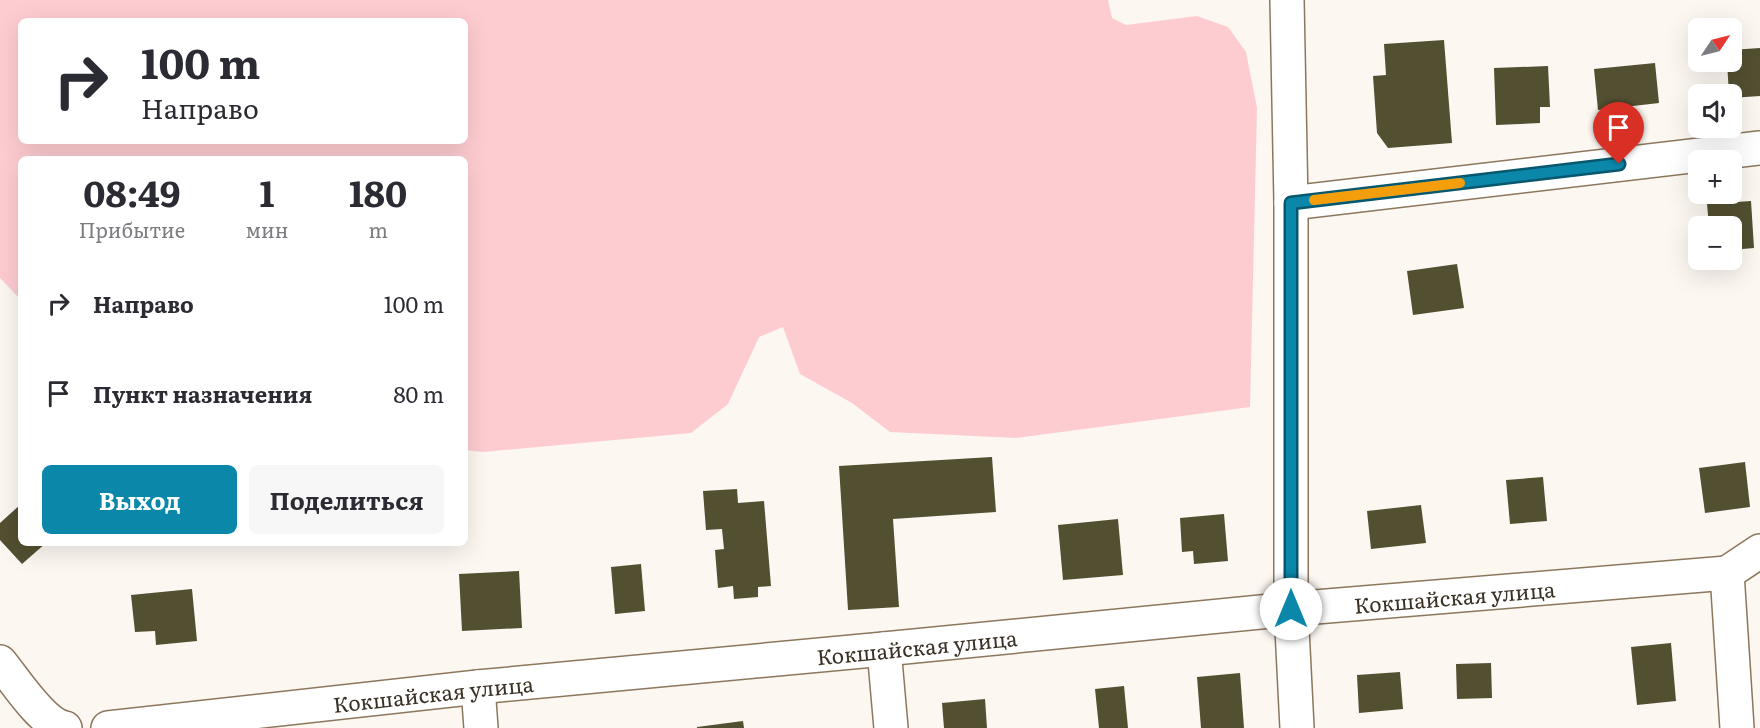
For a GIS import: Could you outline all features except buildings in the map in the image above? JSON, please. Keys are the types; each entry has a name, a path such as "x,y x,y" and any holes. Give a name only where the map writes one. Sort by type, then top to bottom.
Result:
{"street":[{"path":"1287,0 1291,203 1291,609 1297,728"},
{"path":"1291,203 1760,148"},
{"path":"1737,728 1727,573 1760,551"},
{"name":"Кокшайская улица","path":"108,728 478,687 1291,609 1727,573"},
{"path":"884,649 891,728"},
{"path":"0,662 46,719 65,728"},
{"path":"478,687 481,728"}],"shaded area":[{"path":"0,0 1108,0 1112,18 1126,25 1197,16 1228,27 1246,52 1257,108 1250,407 1016,438 890,432 852,403 800,374 783,327 759,337 728,404 691,433 483,452 468,450 468,156 18,156 18,297 0,278"}],"slow traffic":[{"path":"1314,200 1460,183"}],"route":[{"path":"1291,609 1291,203 1619,164"}]}
